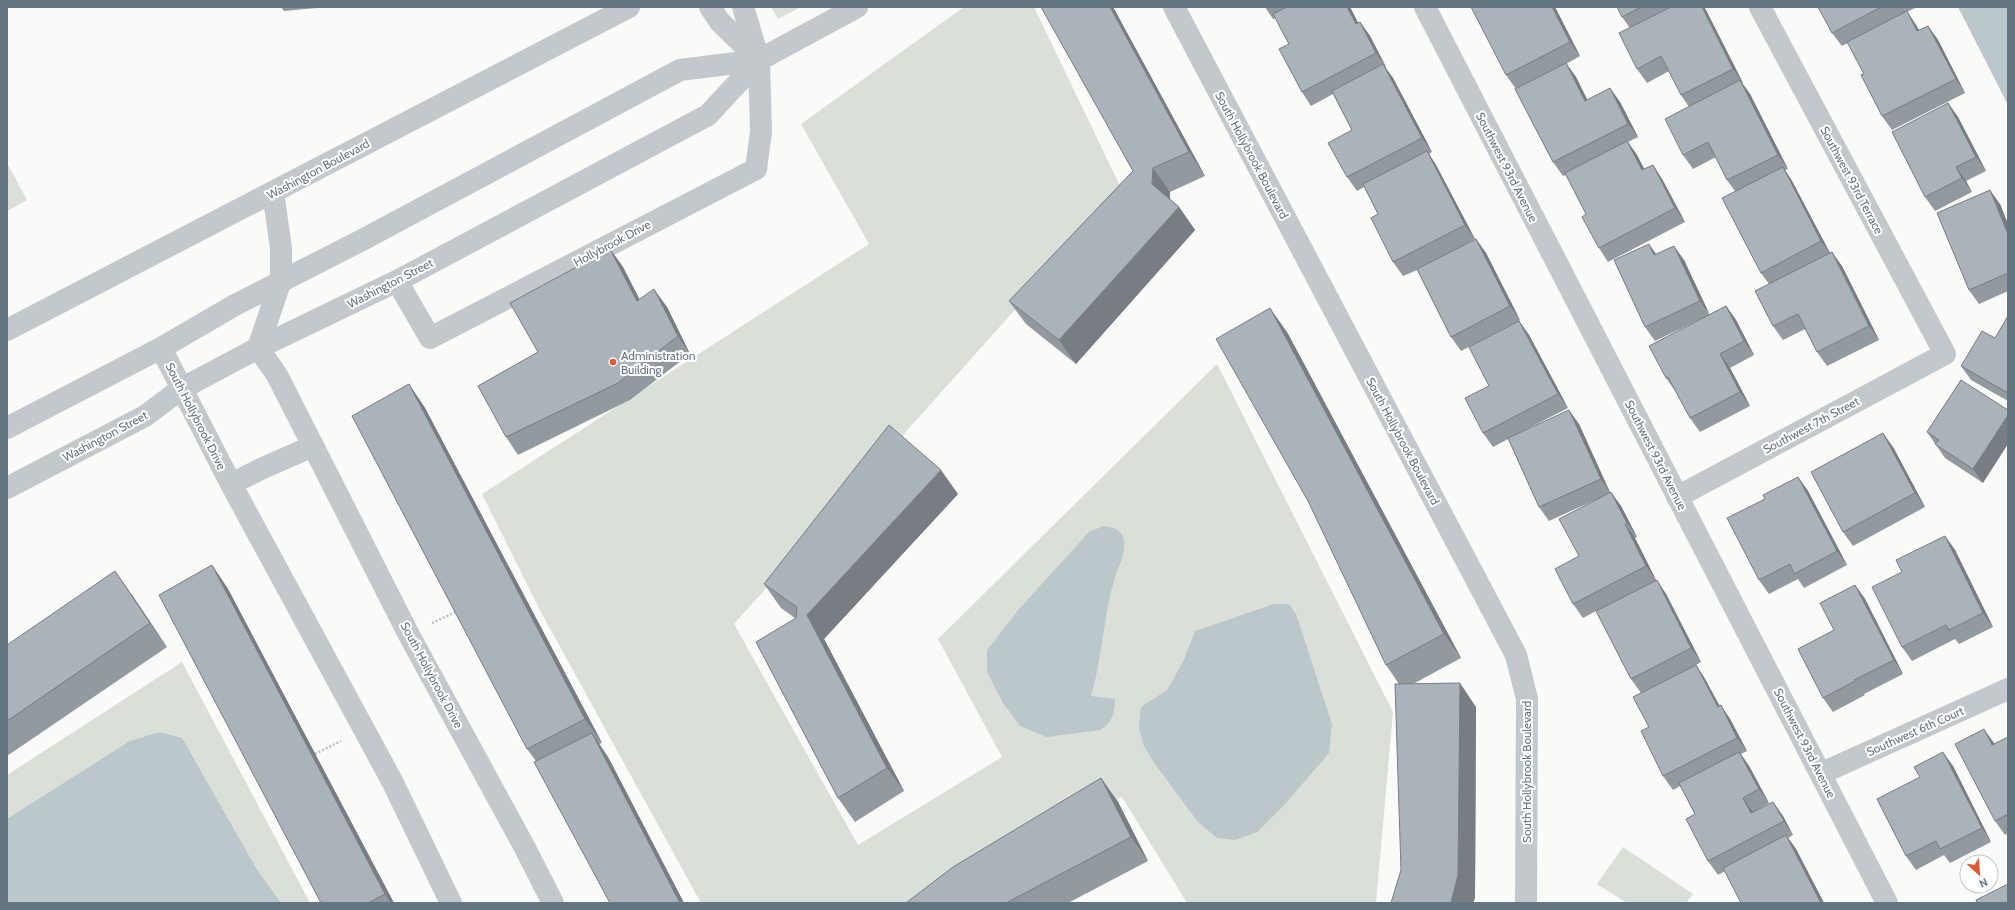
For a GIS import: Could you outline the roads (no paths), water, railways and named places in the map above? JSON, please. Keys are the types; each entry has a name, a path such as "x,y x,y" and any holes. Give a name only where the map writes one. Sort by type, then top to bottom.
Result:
{"street":[{"name":"Washington Boulevard","path":"7,330 629,7"},
{"path":"710,7 720,22 759,60"},
{"name":"Hollybrook Drive","path":"397,281 430,338 756,169 761,132 759,60 743,7"},
{"name":"Washington Street","path":"7,488 145,416 181,389 258,348 397,281 708,115 759,60 857,7"},
{"name":"South Hollybrook Boulevard","path":"1174,7 1516,656 1526,699 1526,903"},
{"name":"Southwest 93rd Avenue","path":"1425,7 1677,497 1822,773 1887,903"},
{"name":"Southwest 93rd Terrace","path":"1760,7 1945,354"},
{"name":"Washington Street","path":"7,428 161,348 281,280 364,239 680,70 759,60"},
{"path":"258,348 281,280 281,248 273,192"},
{"name":"South Hollybrook Drive","path":"161,348 231,484 392,781 451,903"},
{"name":"South Hollybrook Drive","path":"258,348 277,375 409,635 525,848 553,903"},
{"name":"Southwest 7th Street","path":"1677,497 1945,354"},
{"name":"South Hollybrook Drive","path":"231,484 313,446"},
{"name":"Southwest 6th Court","path":"1822,773 2008,689"}],"place":[{"name":"Administration Building","path":"613,362"}]}
